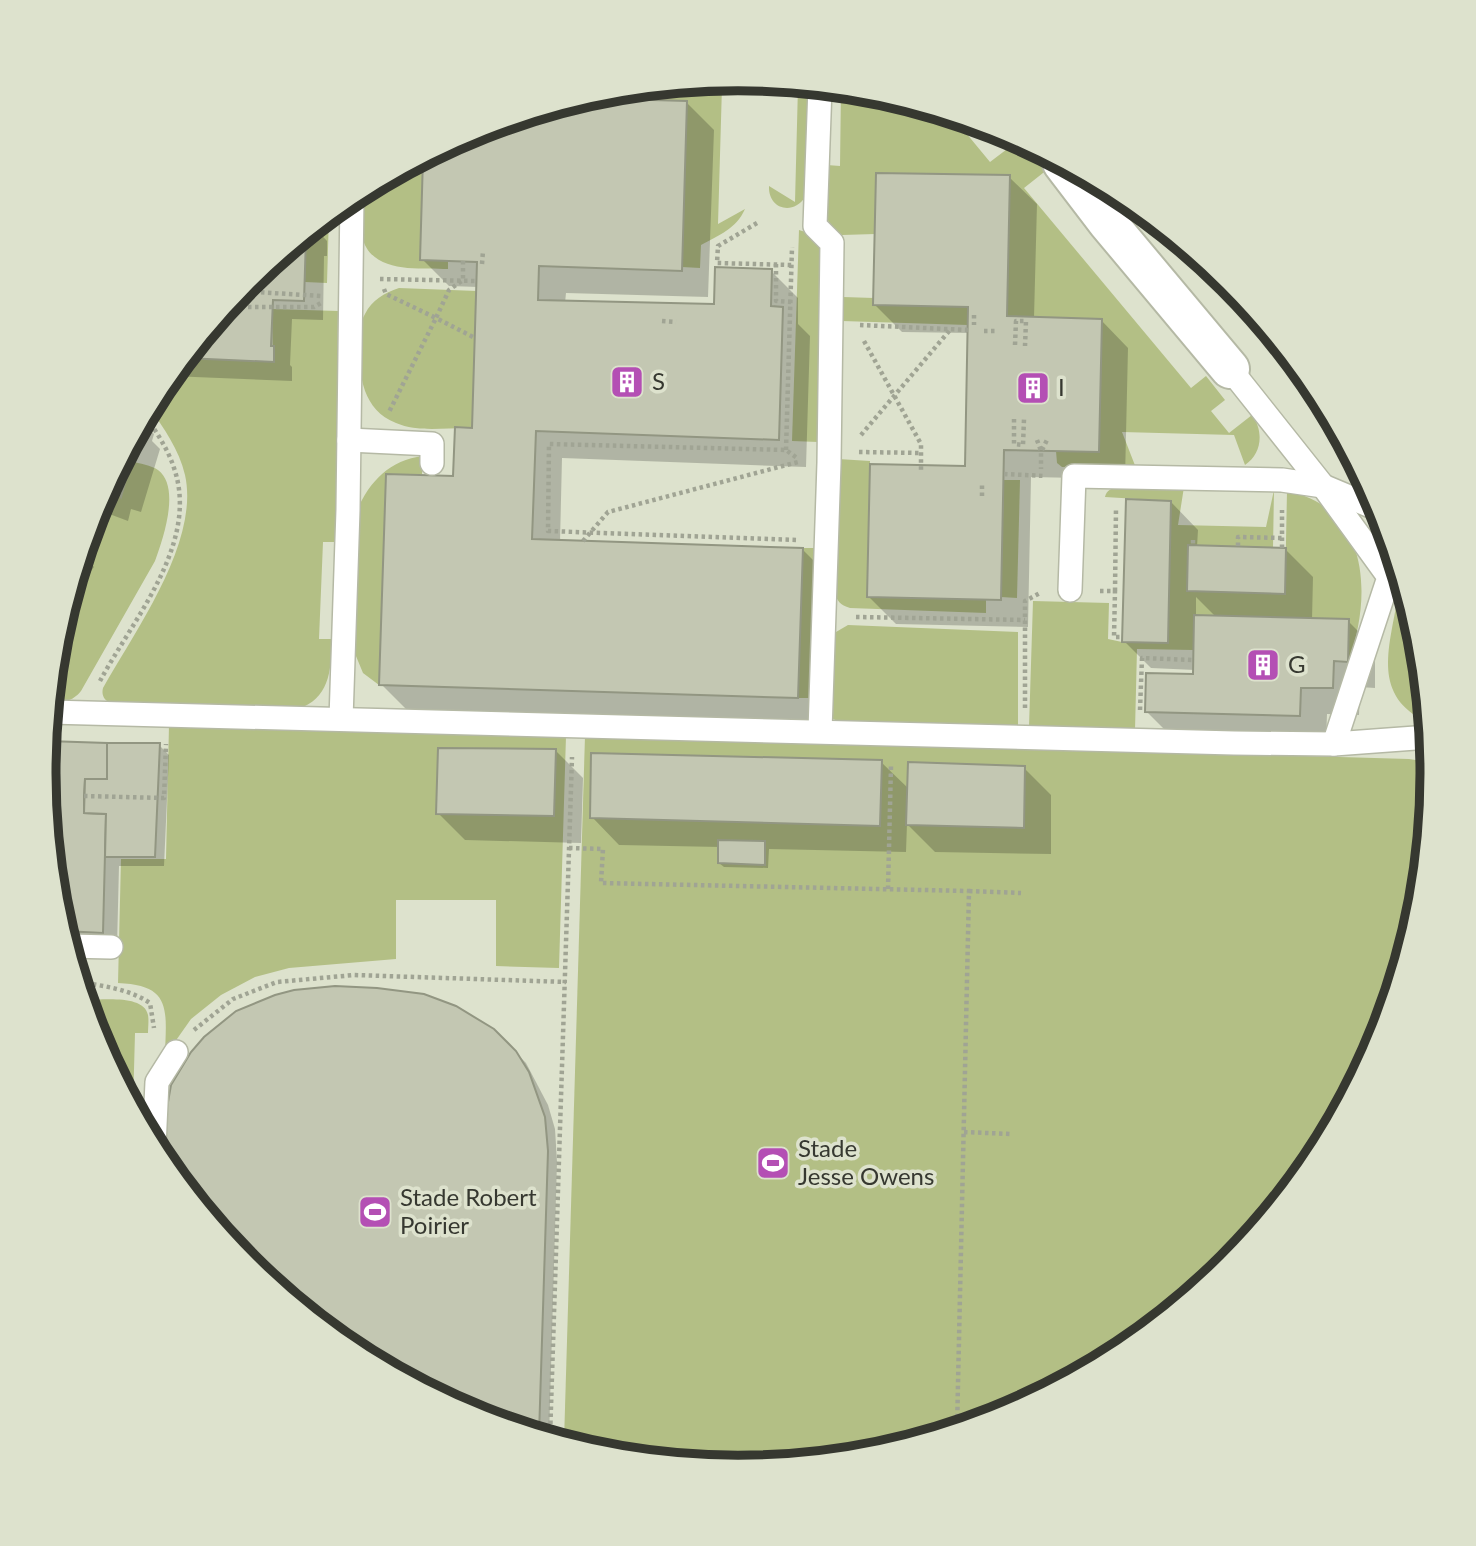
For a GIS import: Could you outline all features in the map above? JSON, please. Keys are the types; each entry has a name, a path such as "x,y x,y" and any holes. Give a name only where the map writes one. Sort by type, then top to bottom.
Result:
{"street":[{"path":"1075,180 1230,369"}],"lane":[{"path":"820,96 815,226 832,243 820,731"},
{"path":"341,719 352,211"},
{"path":"1230,369 1323,486 1389,576 1334,744"},
{"path":"349,440 432,444 432,463"},
{"path":"1070,590 1074,476 1282,480 1323,486 1364,503"},
{"path":"59,712 1334,744 1419,738"},
{"path":"78,946 111,947"},
{"path":"155,1126 156,1082 176,1052"}],"path":[{"path":"757,223 718,246 717,263 776,264 792,267 786,450 549,444 548,531 793,540"},
{"path":"482,264 483,251"},
{"path":"463,261 463,280"},
{"path":"776,264 776,301 791,302"},
{"path":"351,278 477,281"},
{"path":"380,279 386,294 475,338"},
{"path":"385,420 449,290 463,280"},
{"path":"255,292 304,295"},
{"path":"240,307 314,307"},
{"path":"974,315 974,325"},
{"path":"662,321 676,322"},
{"path":"1015,345 1016,321 1026,321 1025,346"},
{"path":"921,470 921,444 855,325 968,330"},
{"path":"855,443 950,330"},
{"path":"984,331 995,331"},
{"path":"1014,419 1014,444 1023,445 1024,419"},
{"path":"107,669 149,599 173,546 181,509 175,469 152,425"},
{"path":"1037,440 1041,451 1041,467"},
{"path":"1041,451 1047,440"},
{"path":"847,452 921,453"},
{"path":"583,541 608,512 800,461"},
{"path":"1004,474 1074,476"},
{"path":"1117,477 1114,637 1122,637"},
{"path":"982,485 982,496"},
{"path":"1238,546 1238,537 1282,538"},
{"path":"1115,557 1124,558"},
{"path":"1115,571 1124,571"},
{"path":"1070,590 1115,591"},
{"path":"1024,601 1025,714"},
{"path":"867,617 1024,620"},
{"path":"1140,719 1142,658 1193,660"},
{"path":"84,796 163,799 167,715"},
{"path":"550,1429 572,753"},
{"path":"888,890 892,757"},
{"path":"569,848 603,849 601,883 1021,893"},
{"path":"957,1419 969,891"},
{"path":"176,1052 196,1027 233,999 277,982 354,975 566,982"},
{"path":"89,984 128,990"},
{"path":"964,1132 1010,1134"}],"green space":[{"path":"722,91 718,224 745,209 732,227 701,245 700,268 682,267 687,101 634,99"},
{"path":"798,94 809,95 805,197 794,207 782,207 773,200 769,186 795,202"},
{"path":"841,99 915,114 963,129 990,162 1009,147 1042,162 1048,169 1024,188 1191,388 1206,376 1225,400 1211,411 1229,433 1252,415 1260,435 1255,455 1245,465 1234,435 1122,432 1136,468 1062,467 1057,463 1056,451 1099,452 1102,319 1007,316 1010,175 877,173 875,234 842,235 834,231 825,215 827,165 840,166"},
{"path":"423,168 420,259 448,261 448,269 410,268 385,263 367,248 362,236 361,205"},
{"path":"329,228 327,283 305,282 306,246"},
{"path":"799,230 815,239 824,256 818,442 792,441"},
{"path":"399,288 477,291 472,428 424,429 405,426 385,417 370,401 360,369 360,325 375,301"},
{"path":"843,297 874,298 874,305 968,307 968,325 842,321"},
{"path":"272,309 338,311 336,542 323,542 319,639 332,639 328,679 319,695 303,707 111,704 104,698 103,688 162,585 183,529 187,501 185,475 179,457 156,418 197,359 273,362"},
{"path":"423,456 422,474 386,474 379,685 363,673 351,644 356,513 367,492 381,475 400,462"},
{"path":"838,459 870,461 867,597 986,600 986,613 850,608 839,602 834,591"},
{"path":"131,461 158,470 165,478 168,488 166,527 155,561 81,691 68,701 60,702 79,596 108,512 116,493 121,496"},
{"path":"1004,480 1020,480 1017,598 1001,597"},
{"path":"1184,487 1178,525 1266,527 1274,490 1273,548 1189,545 1188,591 1285,593 1287,491 1314,500 1335,515 1349,535 1358,558 1361,583 1361,610 1348,662 1349,620 1194,616 1193,650 1137,649 1135,730 1029,727 1033,601 1109,603 1108,639 1168,643 1171,501 1105,497 1113,488"},
{"path":"803,548 815,548 810,698 798,698"},
{"path":"1397,601 1407,640 1418,716 1398,699 1391,685 1388,654"},
{"path":"848,625 1018,632 1018,726 840,722 833,719 830,712 832,639 836,632"},
{"path":"169,725 566,736 559,968 496,966 496,900 396,900 396,959 289,968 255,977 221,995 191,1019 165,1056 165,1014 157,995 136,985 118,983 121,859 166,859"},
{"path":"585,736 1420,761 1419,818 1407,906 1384,992 1350,1075 1305,1152 1251,1223 1188,1286 1153,1314 1079,1364 1040,1385 957,1419 871,1442 783,1454 693,1454 605,1442 564,1433"},
{"path":"95,1000 131,1001 145,1008 148,1015 148,1033 135,1033 133,1089"}],"building":[{"name":"S","path":"634,99 687,101 682,271 539,266 538,300 714,304 715,267 772,269 771,306 783,307 779,440 536,431 532,539 803,548 798,698 379,685 386,474 453,476 455,427 472,428 477,262 420,260 423,168 477,143 561,114"},
{"name":"I","path":"876,173 1010,175 1007,316 1102,319 1099,452 1004,450 1001,600 867,597 870,464 965,466 968,307 873,305"},
{"path":"306,246 304,301 273,300 271,346 274,346 274,362 197,359 225,323"},
{"path":"131,462 121,497 117,492"},
{"path":"1126,499 1171,501 1168,643 1122,642"},
{"name":"G","path":"1188,545 1286,548 1285,594 1187,591"},
{"name":"G","path":"1194,615 1349,619 1348,662 1334,661 1333,688 1301,688 1300,716 1145,712 1146,673 1193,674"},
{"path":"57,741 107,743 107,779 85,779 84,796 84,813 106,814 103,933 75,932 57,818"},
{"path":"107,743 160,743 155,857 105,857 106,814 84,813 85,779 107,779"},
{"path":"438,748 556,749 554,816 436,814"},
{"path":"591,753 882,760 880,826 590,818"},
{"path":"908,762 1025,766 1024,828 906,825"},
{"path":"718,840 765,841 765,865 718,863"},
{"name":"Stade Robert Poirier","path":"335,986 424,994 456,1006 494,1029 516,1051 529,1072 545,1117 548,1151 539,1425 436,1385 397,1364 323,1314 288,1286 225,1223 163,1139 171,1085 191,1052 204,1037 236,1011 294,990"}],"place":[{"name":"S","path":"627,382"},
{"name":"I","path":"1033,388"},
{"name":"G","path":"1263,665"},
{"name":"Stade Jesse Owens","path":"773,1163"},
{"name":"Stade Robert Poirier","path":"375,1212"}]}
